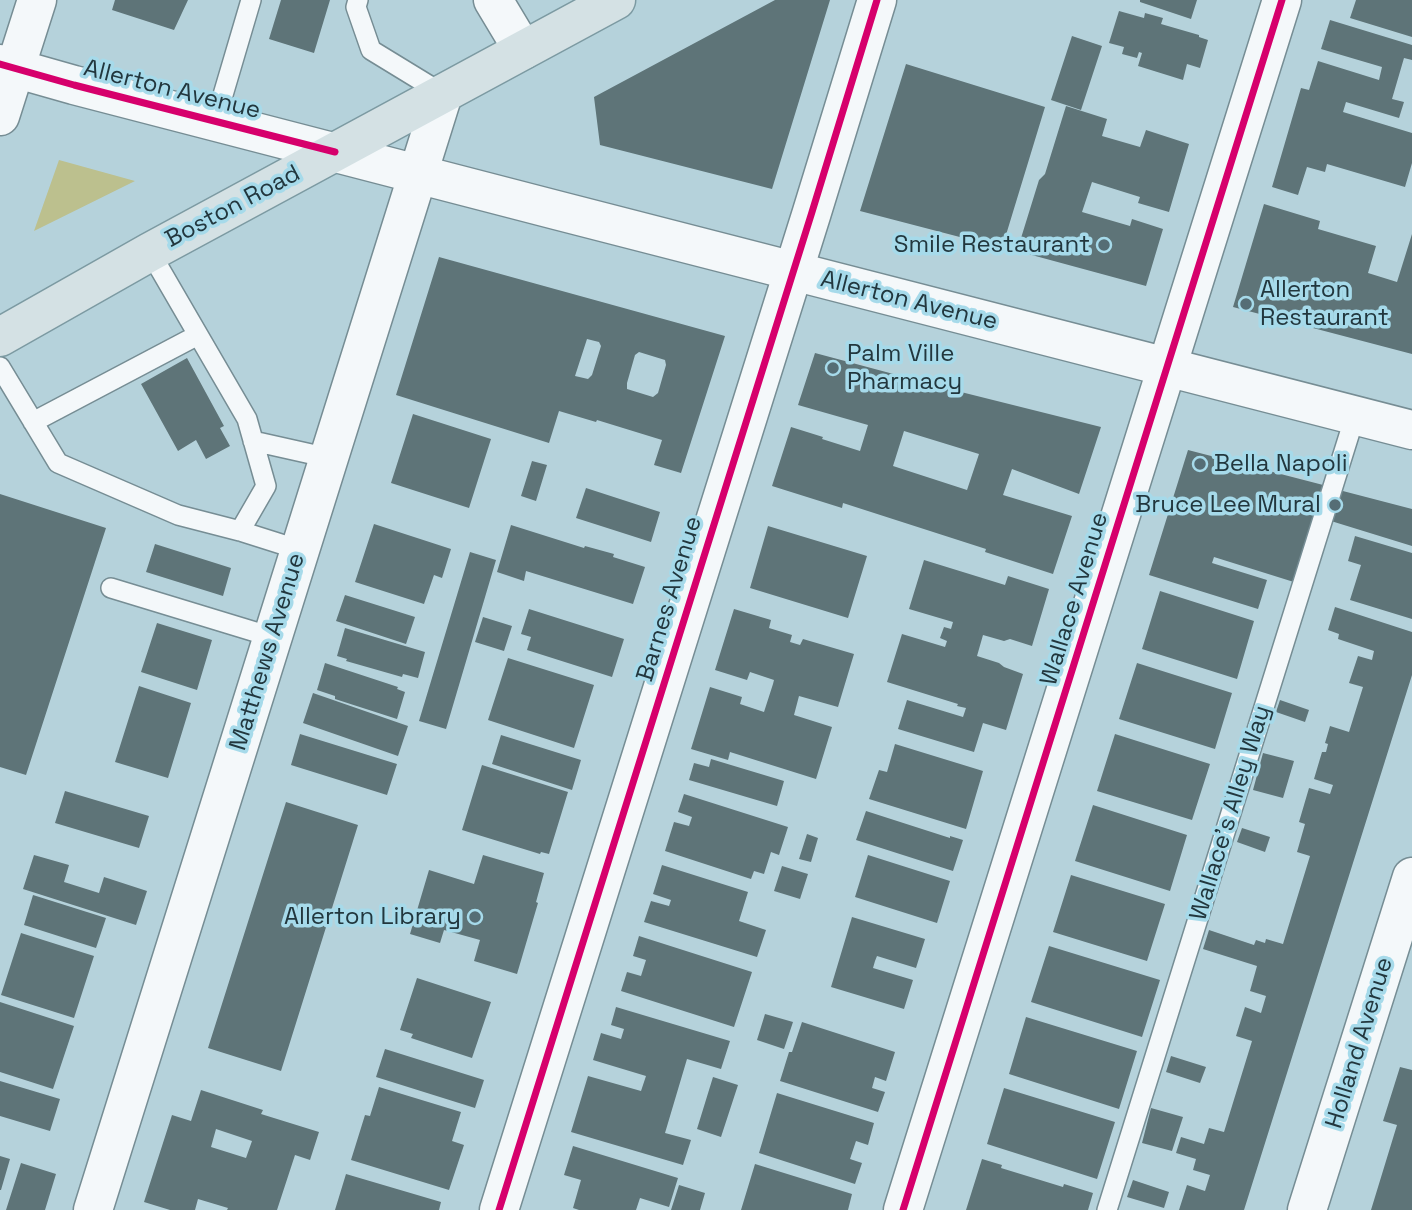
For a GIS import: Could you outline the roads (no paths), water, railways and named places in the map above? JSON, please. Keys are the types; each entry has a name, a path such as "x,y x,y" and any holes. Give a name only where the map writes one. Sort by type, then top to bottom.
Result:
{"main road":[{"name":"Boston Road","path":"0,337 150,252 616,0"}],"street":[{"path":"0,116 8,66 37,0"},
{"path":"493,0 523,50"},
{"name":"Barnes Avenue","path":"499,1210 877,0"},
{"name":"Wallace Avenue","path":"903,1210 1282,0"},
{"name":"Allerton Avenue","path":"8,66 793,272 1412,430"},
{"name":"Matthews Avenue","path":"93,1210 443,94"},
{"name":"Holland Avenue","path":"1307,1210 1412,877"}],"lane":[{"path":"215,122 251,0"},
{"path":"358,0 356,7 371,50 443,94"},
{"path":"150,252 247,419 266,486 240,531"},
{"path":"33,422 198,335"},
{"path":"0,368 58,463 178,515 300,550"},
{"name":"Wallace's Alley Way","path":"1107,1210 1355,416"},
{"path":"253,441 328,458"},
{"path":"111,588 272,637"}],"place":[{"name":"Smile Restaurant","path":"1104,245"},
{"name":"Allerton Restaurant","path":"1246,304"},
{"name":"Palm Ville Pharmacy","path":"833,368"},
{"name":"Bella Napoli","path":"1200,464"},
{"name":"Bruce Lee Mural","path":"1335,505"},
{"name":"Allerton Library","path":"475,917"}]}
